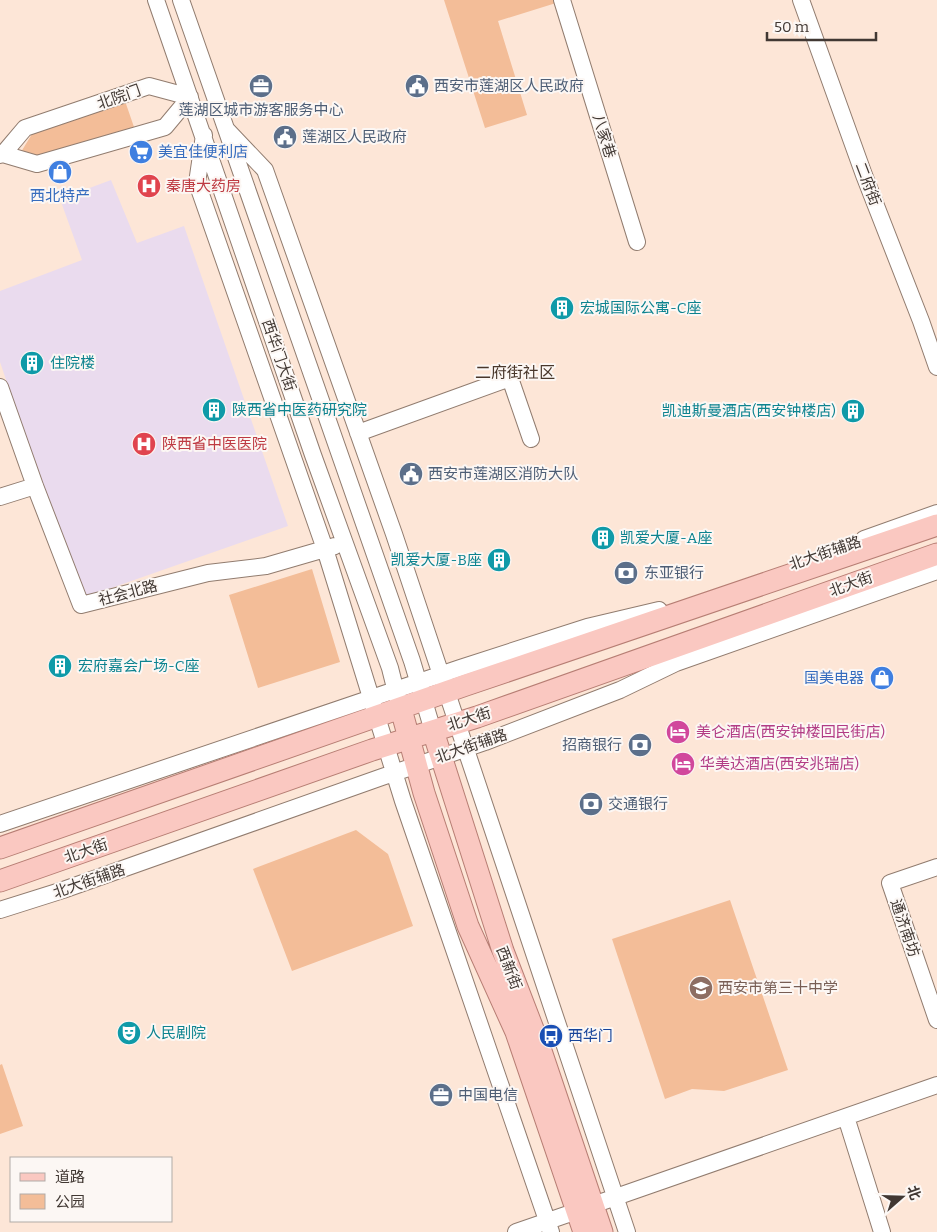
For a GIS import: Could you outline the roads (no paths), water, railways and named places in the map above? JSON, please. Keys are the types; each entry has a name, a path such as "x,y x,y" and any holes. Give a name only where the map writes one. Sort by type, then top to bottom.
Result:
{"main road":[{"name":"北大街","path":"0,848 443,684 937,525"},
{"name":"北大街","path":"0,881 937,554"},
{"name":"西新街","path":"398,700 424,793 468,926 516,1032 585,1208 602,1232"},
{"name":"西新街","path":"433,731 503,951 538,1042 585,1208 584,1232"}],"street":[{"name":"西华门大街","path":"156,0 398,700"},
{"name":"西华门大街","path":"181,0 421,692"},
{"name":"八家巷","path":"562,0 637,242"},
{"name":"二府街","path":"801,0 864,175 922,320 937,367"},
{"name":"北院门","path":"149,86 190,97 165,127 156,130 37,164 2,154 24,128 149,86"},
{"path":"226,130 265,170 358,433 457,723 464,749 627,1232"},
{"path":"204,135 196,184 326,549 394,772 549,1227"},
{"path":"358,433 510,378 531,439"},
{"name":"社会北路","path":"0,386 80,605 208,573 266,566 344,544"},
{"path":"0,497 35,486"},
{"name":"北大街辅路","path":"443,684 587,627 669,607 937,513"},
{"name":"北大街辅路","path":"0,910 63,890 394,772 464,749 620,690 676,663 937,571"},
{"name":"西新街","path":"421,692 433,731"},
{"path":"0,824 375,708"},
{"name":"通济南坊","path":"937,867 890,884 937,1020"},
{"path":"516,1232 549,1227 585,1208 937,1086"},
{"path":"846,1117 882,1232"}],"place":[{"name":"莲湖区城市游客服务中心","path":"261,86"},
{"name":"西安市莲湖区人民政府","path":"417,86"},
{"name":"莲湖区人民政府","path":"285,137"},
{"name":"美宜佳便利店","path":"141,152"},
{"name":"西北特产","path":"60,172"},
{"name":"秦唐大药房","path":"149,186"},
{"name":"宏城国际公寓-C座","path":"562,308"},
{"name":"住院楼","path":"32,363"},
{"name":"陕西省中医药研究院","path":"214,410"},
{"name":"凯迪斯曼酒店(西安钟楼店)","path":"853,411"},
{"name":"陕西省中医医院","path":"144,444"},
{"name":"西安市莲湖区消防大队","path":"411,474"},
{"name":"凯爱大厦-A座","path":"603,538"},
{"name":"凯爱大厦-B座","path":"499,560"},
{"name":"东亚银行","path":"626,573"},
{"name":"宏府嘉会广场-C座","path":"60,666"},
{"name":"国美电器","path":"882,678"},
{"name":"美仑酒店(西安钟楼回民街店)","path":"678,732"},
{"name":"招商银行","path":"640,745"},
{"name":"华美达酒店(西安兆瑞店)","path":"683,764"},
{"name":"交通银行","path":"591,804"},
{"name":"西安市第三十中学","path":"701,988"},
{"name":"人民剧院","path":"129,1033"},
{"name":"西华门","path":"551,1036"},
{"name":"中国电信","path":"441,1095"}],"district":[{"name":"二府街社区","path":"515,372"}]}
